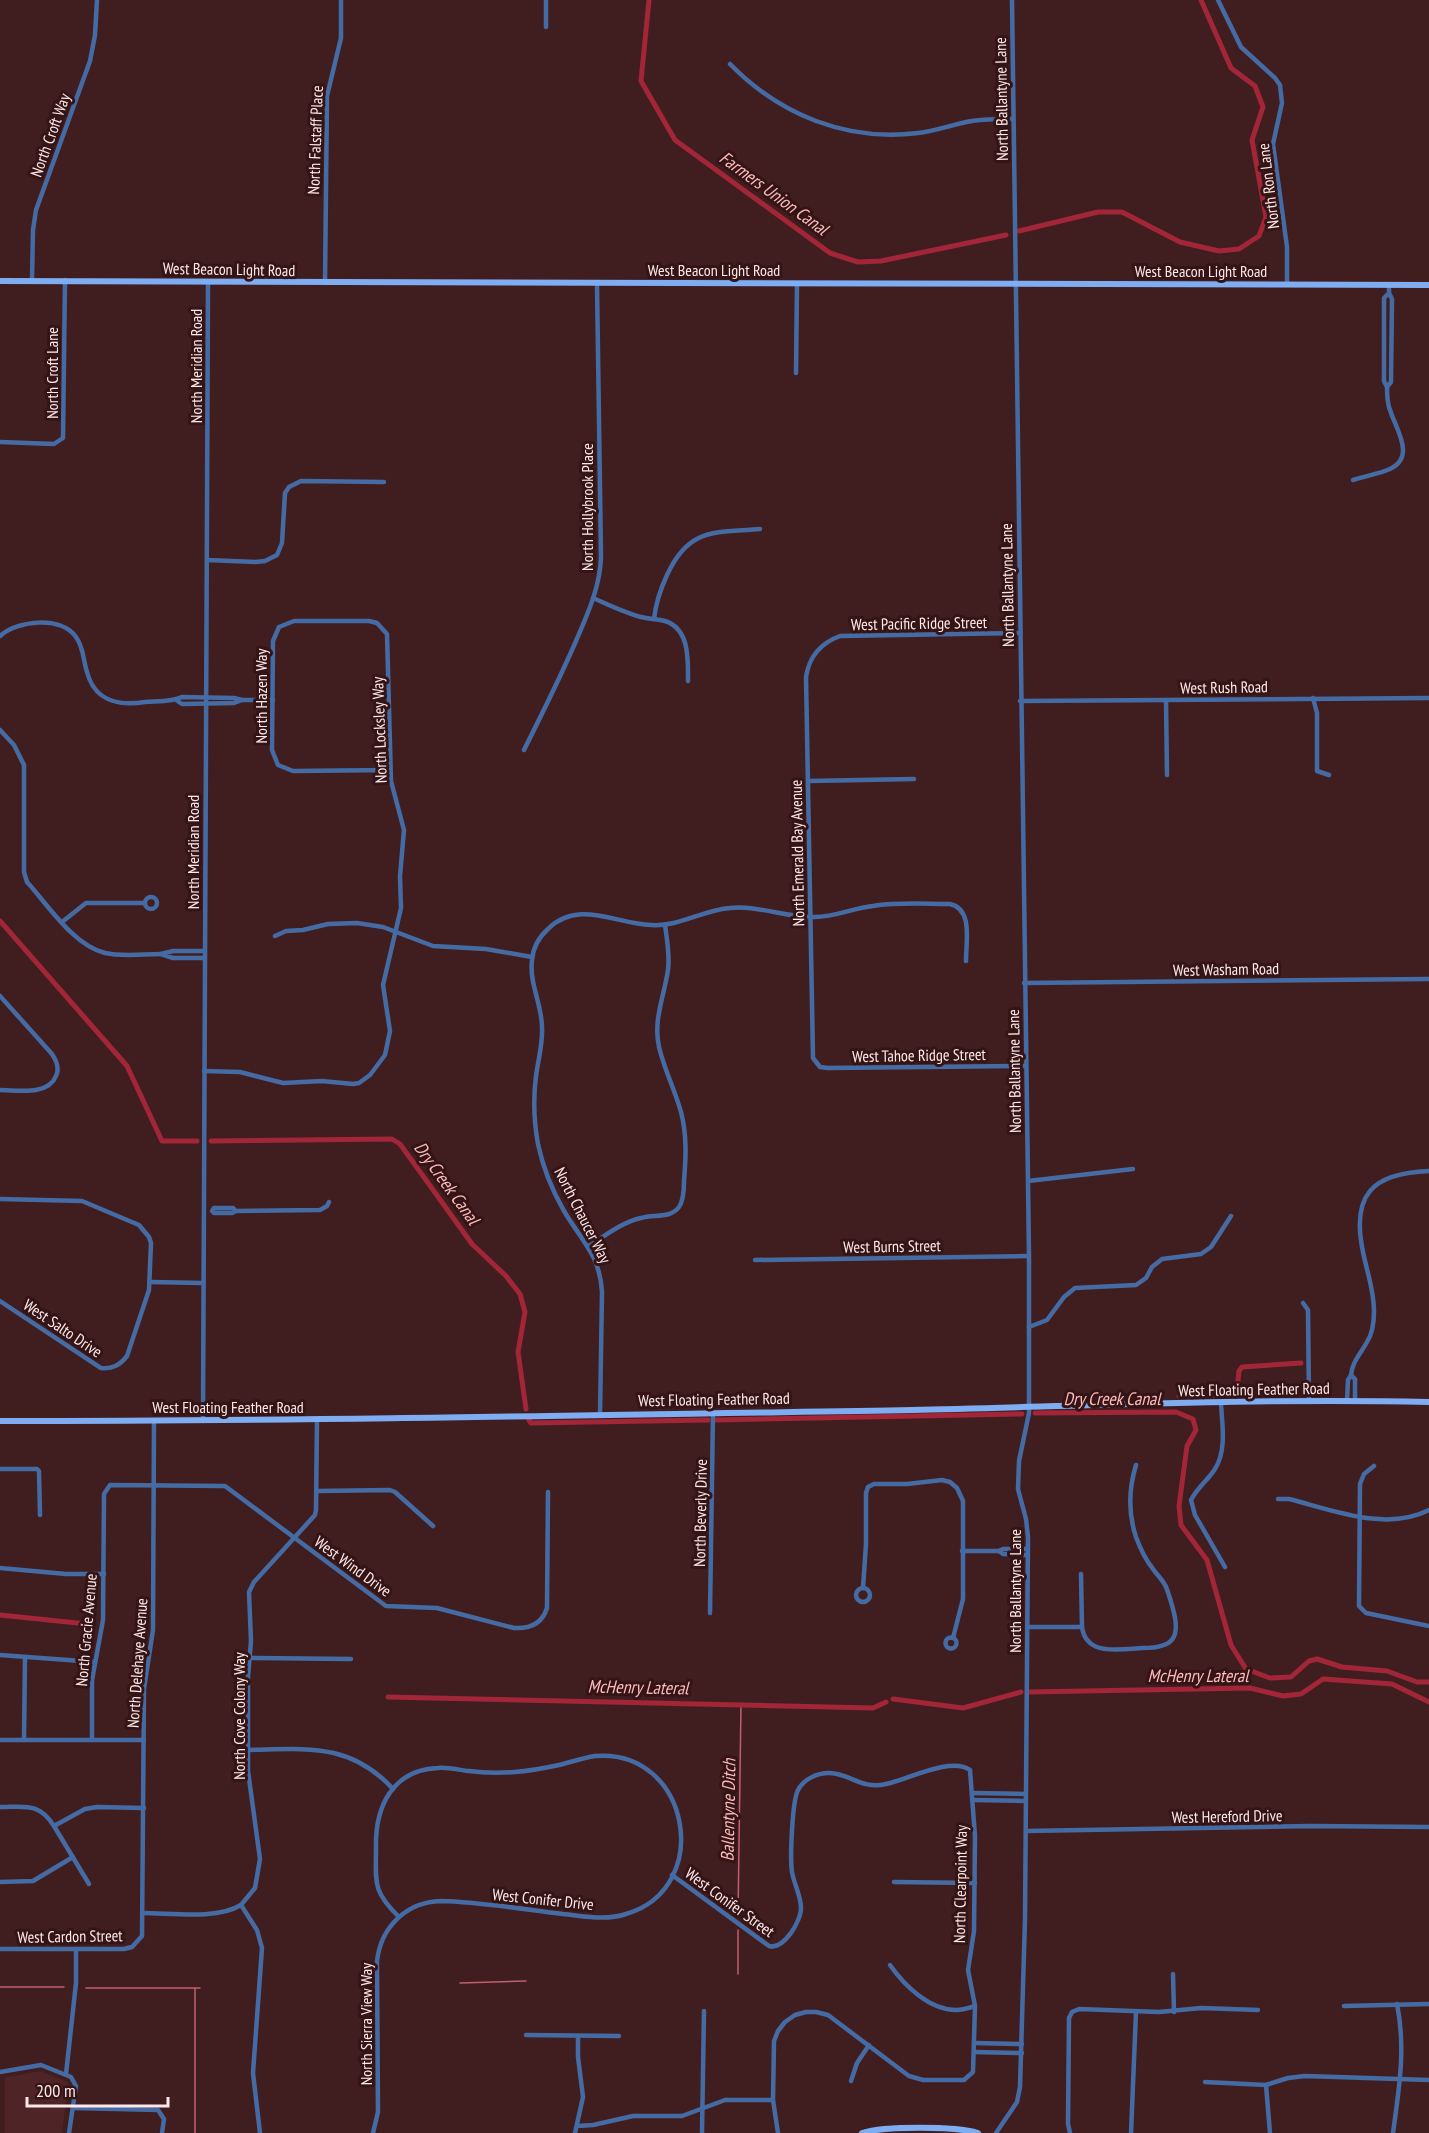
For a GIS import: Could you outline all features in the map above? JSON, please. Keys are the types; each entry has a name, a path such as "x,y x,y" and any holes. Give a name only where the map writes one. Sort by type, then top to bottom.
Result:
{"main road":[{"name":"West Beacon Light Road","path":"0,281 1287,285 1389,289 1429,285"},
{"name":"West Floating Feather Road","path":"0,1421 317,1420 1221,1403 1429,1402"},
{"path":"862,2133 882,2129 960,2130 978,2133"}],"street":[{"name":"North Croft Way","path":"32,280 33,230 36,210 90,61 95,35 97,0"},
{"name":"North Falstaff Place","path":"325,283 327,96 341,38 341,0"},
{"path":"546,0 546,27"},
{"name":"North Ballantyne Lane","path":"996,2133 1019,2095 1022,2053 1028,1627 1028,1531 1019,1496 1018,1480 1019,1461 1028,1426 1029,1407 1029,1256 1014,284 1012,0"},
{"name":"North Ron Lane","path":"1218,0 1241,47 1280,85 1282,103 1273,144 1287,247 1287,285"},
{"path":"730,64 756,88 784,107 815,122 848,131 878,135 904,134 974,121 1013,119"},
{"name":"North Croft Lane","path":"0,442 54,444 63,438 64,280"},
{"name":"North Meridian Road","path":"203,1421 208,283"},
{"name":"North Hollybrook Place","path":"524,750 566,665 600,578 597,284"},
{"path":"796,373 797,284"},
{"path":"1353,480 1391,469 1399,463 1404,454 1404,446 1387,403 1387,387 1384,381 1384,298 1389,289"},
{"path":"207,560 255,562 265,561 277,555 282,543 285,493 296,482 309,480 384,482"},
{"path":"654,619 658,594 675,558 684,547 696,538 709,534 760,529"},
{"path":"593,598 640,617 672,624 680,632 687,651 688,681"},
{"name":"North Locksley Way","path":"204,1071 240,1072 283,1083 322,1081 353,1084 359,1083 370,1075 382,1061 388,1043 389,1024 383,985 401,903 403,826 390,770 388,640 384,628 369,621 294,621 279,627"},
{"path":"0,636 12,628 31,623 45,623 68,630 80,645 90,681 101,695 112,702 125,704 177,700 182,704 206,701 234,704 242,700 273,700"},
{"name":"North Hazen Way","path":"279,627 273,641 272,750 278,765 293,771 390,770"},
{"name":"West Pacific Ridge Street","path":"822,646 833,639 847,635 1020,633"},
{"name":"North Emerald Bay Avenue","path":"816,1063 812,1053 807,677 812,658 822,646"},
{"path":"1313,698 1317,713 1317,771 1329,775"},
{"name":"West Rush Road","path":"1020,701 1429,698"},
{"path":"1166,700 1167,775"},
{"path":"0,730 14,745 24,765 24,878 62,922 82,943 97,951 111,954 205,951"},
{"path":"808,781 914,779"},
{"path":"62,922 86,903 145,903"},
{"path":"274,936 348,922 370,924 396,931 433,946 486,948 532,957 537,942 546,930 557,921 572,915 591,914 645,925 665,925 715,910 740,907 810,917 833,916 875,905 950,904 957,905 965,915 966,961"},
{"path":"589,1246 633,1220 673,1213 682,1202 686,1161 684,1130 681,1111 662,1058 657,1031 668,969 665,925"},
{"path":"160,954 172,958 205,958"},
{"name":"North Chaucer Way","path":"532,957 532,974 542,1029 534,1092 538,1142 542,1161 556,1196 589,1246 597,1265 601,1285 600,1415"},
{"name":"West Washam Road","path":"1024,983 1429,980"},
{"path":"0,996 52,1054 57,1065 56,1077 45,1088 0,1090"},
{"name":"West Tahoe Ridge Street","path":"816,1063 820,1067 828,1068 1025,1065"},
{"path":"1028,1181 1133,1169"},
{"path":"1347,1401 1348,1380 1369,1340 1373,1324 1372,1288 1363,1255 1359,1216 1362,1204 1377,1184 1390,1175 1408,1171 1429,1171"},
{"path":"0,1199 82,1201 139,1225 149,1237 150,1282 203,1283"},
{"path":"203,1211 214,1208 233,1208 236,1211 320,1210 329,1202"},
{"path":"1029,1327 1047,1320 1064,1297 1075,1288 1136,1285 1146,1278 1152,1267 1162,1258 1195,1256 1206,1251 1231,1216"},
{"name":"West Burns Street","path":"755,1260 1029,1256"},
{"name":"West Salto Drive","path":"0,1300 101,1368 115,1367 127,1356 150,1282"},
{"path":"1303,1303 1308,1310 1309,1402"},
{"path":"1351,1375 1355,1379 1355,1401"},
{"path":"1221,1403 1221,1456 1191,1500 1195,1515 1225,1568"},
{"name":"North Beverly Drive","path":"710,1613 713,1413"},
{"name":"North Cove Colony Way","path":"241,1905 255,1888 260,1864 248,1771 248,1677 252,1626 249,1598 251,1587 315,1515 317,1420"},
{"name":"North Delehaye Avenue","path":"139,1942 142,1936 143,1913 144,1689 153,1630 154,1421"},
{"path":"1081,1574 1082,1627 1083,1634 1090,1644 1104,1649 1156,1648 1168,1644 1174,1637 1176,1621 1167,1588 1142,1552 1132,1521 1131,1490 1136,1465"},
{"path":"1374,1466 1364,1474 1360,1484 1359,1603 1361,1609 1366,1613 1429,1626"},
{"path":"0,1469 37,1469 39,1471 40,1515"},
{"path":"863,1588 868,1487 874,1484 907,1484 942,1480 950,1482 957,1488 963,1501 963,1599 953,1638"},
{"name":"West Wind Drive","path":"107,1487 114,1484 225,1486 386,1606 437,1608 514,1628 530,1628 539,1622 548,1603 548,1492"},
{"name":"North Gracie Avenue","path":"92,1740 92,1680 103,1620 104,1494 107,1487"},
{"path":"317,1491 395,1492 433,1526"},
{"path":"1278,1499 1289,1499 1360,1516 1401,1520 1415,1517 1429,1510"},
{"path":"962,1551 1028,1549"},
{"path":"999,1551 1003,1554 1028,1555"},
{"path":"0,1568 66,1574 104,1574"},
{"path":"1028,1627 1082,1627"},
{"path":"0,1655 95,1662"},
{"path":"24,1657 24,1740"},
{"path":"250,1658 351,1659"},
{"path":"0,1740 144,1740"},
{"path":"248,1750 308,1749 345,1755 374,1770 393,1789"},
{"path":"399,1917 382,1900 378,1890 376,1822 381,1807 393,1789 412,1774 434,1768 506,1773 543,1768 595,1756 628,1760 648,1770 661,1782 671,1795 678,1810 681,1842 679,1859 672,1875"},
{"name":"North Clearpoint Way","path":"773,1947 782,1944 801,1914 801,1901 791,1864 795,1803 797,1792 803,1783 815,1775 830,1773 860,1784 879,1785 925,1770 968,1767 971,1775 975,1836 974,1931 968,1970 975,2006 973,2072 964,2080 917,2079 869,2045"},
{"path":"972,1793 1026,1794"},
{"path":"972,1800 1026,1801"},
{"path":"0,1807 32,1807 44,1812 89,1884"},
{"path":"54,1826 85,1809 144,1808"},
{"name":"West Hereford Drive","path":"1026,1831 1310,1826 1429,1827"},
{"path":"0,1882 33,1881 73,1857"},
{"name":"West Conifer Street","path":"672,1875 773,1947"},
{"name":"West Conifer Drive","path":"399,1917 419,1905 441,1901 609,1918 631,1913 646,1905 659,1895 672,1875"},
{"path":"894,1882 975,1882"},
{"path":"143,1913 216,1913 241,1905 257,1930 262,1948 253,2073 260,2133"},
{"name":"North Sierra View Way","path":"373,2133 378,2112 378,1956 385,1934 399,1917"},
{"name":"West Cardon Street","path":"0,1948 124,1949 139,1942"},
{"path":"66,2074 76,1983 76,1949"},
{"path":"890,1965 903,1983 931,2003 957,2010 975,2006"},
{"path":"1173,1974 1174,2012"},
{"path":"1393,2133 1402,2048 1397,2004"},
{"path":"1344,2006 1429,2004"},
{"path":"1070,2132 1068,2124 1069,2018 1072,2012 1079,2009 1136,2012 1174,2012 1202,2008 1258,2010"},
{"path":"702,2133 704,2011"},
{"path":"778,2133 773,2100 773,2052 778,2031 785,2022 795,2015 816,2012 836,2020 869,2045 856,2063 850,2080"},
{"path":"1131,2133 1136,2012"},
{"path":"526,2035 619,2036"},
{"path":"575,2133 583,2097 578,2036"},
{"path":"974,2043 1022,2044"},
{"path":"974,2052 1022,2053"},
{"path":"0,2072 41,2065 66,2074 75,2081 74,2108 69,2133"},
{"path":"1205,2082 1266,2085 1288,2078 1305,2076 1429,2080"},
{"path":"1266,2085 1270,2133"},
{"path":"577,2126 593,2126 633,2116 682,2116 725,2100 773,2100"},
{"path":"74,2108 158,2110 164,2119 162,2133"}],"shaded area":[{"path":"40,2071 68,2082 62,2133 5,2133 5,2078"}],"waterway":[{"name":"Farmers Union Canal","path":"649,0 641,81 675,140 830,253 858,262 881,261 1006,235"},
{"name":"Farmers Union Canal","path":"1019,231 1098,212 1122,212 1180,242 1219,251 1239,249 1259,236 1266,217 1252,140 1263,107 1255,86 1231,68 1201,0"},
{"name":"Dry Creek Canal","path":"0,921 127,1066 162,1141 197,1141"},
{"name":"Dry Creek Canal","path":"211,1141 392,1139 400,1144 472,1244 506,1276 520,1294 525,1312 518,1352 526,1409"},
{"path":"1179,1396 1229,1395 1237,1390 1239,1371 1242,1367 1301,1363"},
{"name":"Dry Creek Canal","path":"1035,1413 1176,1412 1193,1419 1196,1430 1187,1446 1179,1506 1181,1525 1207,1560 1231,1645 1246,1669 1270,1678 1291,1677 1309,1661 1317,1659 1342,1667 1387,1671 1417,1682 1429,1682"},
{"name":"Dry Creek Canal","path":"715,1420 1022,1414"},
{"name":"Dry Creek Canal","path":"529,1420 531,1423 708,1420"},
{"name":"McHenry Lateral","path":"0,1615 87,1624"},
{"name":"McHenry Lateral","path":"1029,1692 1250,1688 1283,1696 1301,1694 1323,1679 1392,1684 1429,1702"},
{"name":"McHenry Lateral","path":"893,1699 963,1708 1021,1692"},
{"name":"McHenry Lateral","path":"388,1697 873,1708 886,1702"},
{"name":"Ballentyne Ditch","path":"738,1916 741,1705"},
{"name":"Ballentyne Ditch","path":"738,1930 738,1974"},
{"name":"Ballentyne Ditch","path":"460,1983 526,1981"},
{"name":"Ballentyne Ditch","path":"0,1987 64,1987"},
{"name":"Ballentyne Ditch","path":"86,1988 200,1988"},
{"path":"195,1988 195,2133"}]}
